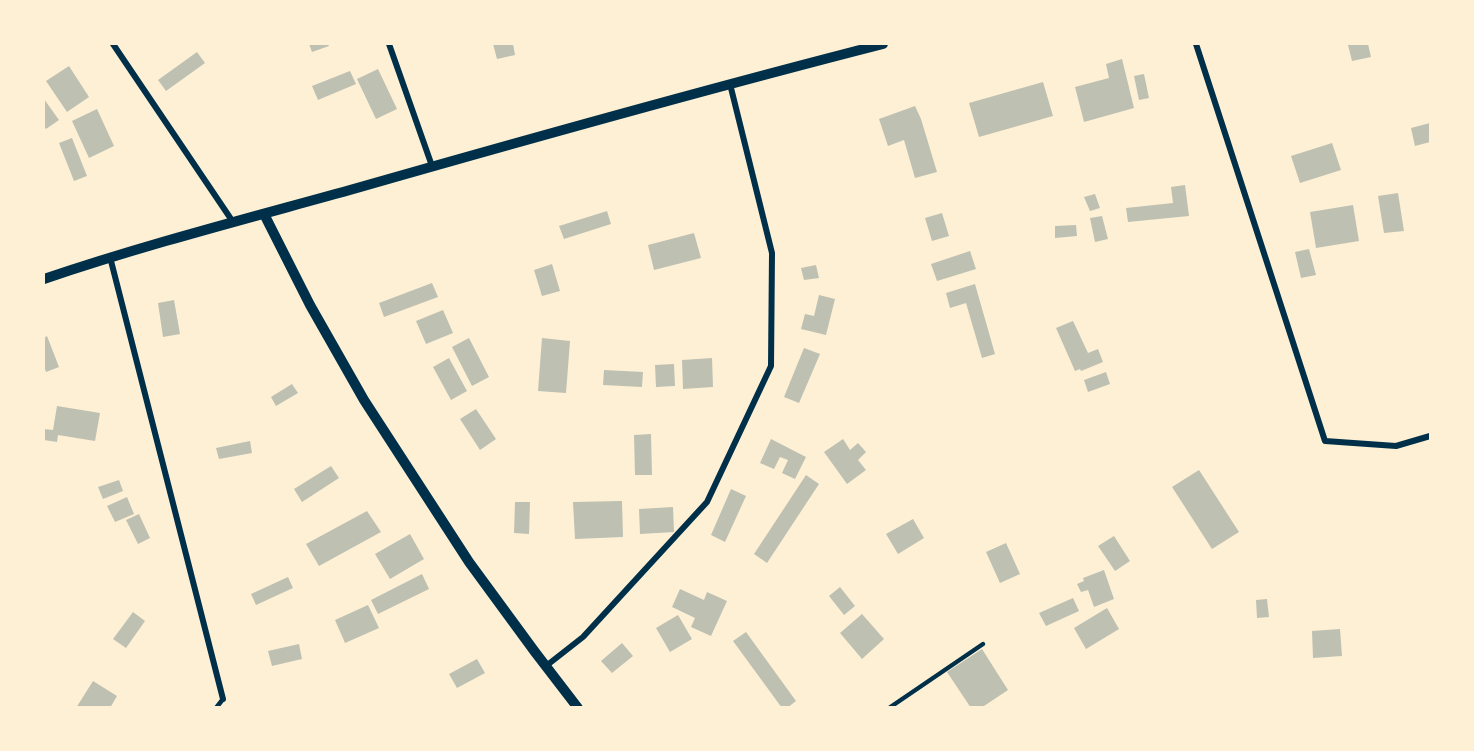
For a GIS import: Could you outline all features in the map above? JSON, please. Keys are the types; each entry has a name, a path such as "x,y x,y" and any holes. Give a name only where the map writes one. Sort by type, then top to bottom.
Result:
{"street":[{"path":"113,44 233,222"},
{"path":"389,44 432,166"},
{"path":"44,279 110,257 432,166 883,44"},
{"path":"1197,44 1325,441 1396,446 1431,436"},
{"path":"546,666 583,637 707,502 771,366 772,253 730,84"},
{"path":"264,214 310,305 364,400 469,562 578,708"},
{"path":"110,257 223,699"}],"lane":[{"path":"889,708 983,644"},
{"path":"216,708 223,699"}],"building":[{"path":"309,44 328,44 329,46 312,52"},
{"path":"493,44 513,44 515,55 497,59"},
{"path":"1368,44 1371,57 1352,61 1348,45"},
{"path":"197,52 205,63 166,91 158,80"},
{"path":"1122,59 1134,108 1084,122 1075,87 1109,78 1106,64"},
{"path":"69,66 89,97 67,112 46,81"},
{"path":"378,69 397,109 376,119 357,79"},
{"path":"350,71 356,84 318,100 312,86"},
{"path":"1144,74 1149,98 1139,100 1134,76"},
{"path":"1043,82 1053,116 979,137 969,103"},
{"path":"44,99 59,120 46,129 44,126"},
{"path":"915,106 937,172 915,178 904,140 888,146 879,119"},
{"path":"97,109 114,146 89,158 72,121"},
{"path":"1430,123 1430,142 1415,146 1411,128"},
{"path":"72,138 87,176 74,181 59,143"},
{"path":"1332,143 1341,170 1300,183 1291,156"},
{"path":"1185,185 1189,216 1128,222 1126,208 1173,203 1171,187"},
{"path":"1398,193 1404,231 1384,233 1378,196"},
{"path":"1095,194 1100,208 1090,211 1084,197"},
{"path":"1353,205 1359,241 1316,248 1310,212"},
{"path":"607,211 611,224 564,239 559,226"},
{"path":"942,213 949,236 932,241 925,218"},
{"path":"1102,216 1108,239 1095,242 1090,218"},
{"path":"1076,225 1077,236 1055,238 1055,226"},
{"path":"694,233 701,258 654,270 648,245"},
{"path":"1309,249 1316,275 1301,278 1295,252"},
{"path":"970,251 976,269 937,281 931,264"},
{"path":"552,264 560,291 542,296 534,270"},
{"path":"816,265 819,278 804,280 801,268"},
{"path":"432,283 438,297 384,317 379,303"},
{"path":"975,284 995,354 982,358 966,303 950,308 946,293"},
{"path":"819,295 835,299 826,335 801,329 805,314 814,316"},
{"path":"174,300 180,334 163,337 158,303"},
{"path":"443,310 453,333 426,344 416,321"},
{"path":"1073,321 1088,353 1098,349 1103,362 1081,371 1080,369 1075,371 1056,328"},
{"path":"47,336 59,367 46,372 44,338"},
{"path":"469,338 489,377 472,386 452,347"},
{"path":"542,338 570,341 566,393 538,391"},
{"path":"804,348 820,354 799,403 784,397"},
{"path":"449,358 467,391 451,400 433,367"},
{"path":"712,358 713,387 683,389 682,360"},
{"path":"674,364 675,386 656,387 655,365"},
{"path":"604,370 643,372 642,387 603,385"},
{"path":"1106,372 1110,384 1088,392 1084,380"},
{"path":"292,384 298,393 276,406 271,397"},
{"path":"57,406 100,413 95,441 58,435 57,442 44,440 44,429 53,430"},
{"path":"476,409 496,439 480,450 460,419"},
{"path":"651,434 652,475 635,475 634,435"},
{"path":"771,439 806,457 795,479 782,473 788,460 780,457 774,469 760,463"},
{"path":"843,439 850,450 858,443 866,452 858,460 866,470 847,484 824,452"},
{"path":"250,441 252,453 219,459 216,448"},
{"path":"331,466 339,478 302,502 294,489"},
{"path":"1199,470 1239,532 1212,549 1172,487"},
{"path":"806,475 819,484 767,563 754,554"},
{"path":"119,480 123,491 103,499 98,487"},
{"path":"731,489 746,496 725,542 711,535"},
{"path":"127,497 134,514 115,522 107,506"},
{"path":"622,501 623,537 575,539 573,502"},
{"path":"515,502 530,502 529,534 514,533"},
{"path":"673,507 674,532 640,534 639,509"},
{"path":"367,511 381,532 319,566 306,544"},
{"path":"139,514 150,538 138,544 126,520"},
{"path":"913,519 924,538 898,554 886,534"},
{"path":"410,534 424,559 390,579 375,554"},
{"path":"1114,536 1130,561 1115,571 1098,546"},
{"path":"1006,543 1020,574 1000,583 986,552"},
{"path":"1104,570 1114,599 1094,607 1088,590 1081,592 1077,584 1084,581 1083,578"},
{"path":"422,574 429,589 378,614 371,600"},
{"path":"288,577 293,588 256,605 251,594"},
{"path":"840,587 855,606 844,615 829,596"},
{"path":"680,589 704,600 707,592 727,601 711,636 691,627 695,618 672,607"},
{"path":"1073,598 1079,611 1046,626 1039,613"},
{"path":"1267,599 1269,617 1257,618 1256,600"},
{"path":"368,605 379,628 345,643 335,620"},
{"path":"1107,608 1119,629 1086,649 1074,628"},
{"path":"133,612 145,621 126,648 113,639"},
{"path":"862,614 884,639 862,659 840,633"},
{"path":"678,615 692,639 670,652 656,628"},
{"path":"1340,629 1342,656 1313,658 1312,631"},
{"path":"746,632 796,701 787,708 782,708 733,641"},
{"path":"622,643 633,656 612,673 601,661"},
{"path":"299,644 302,659 272,666 268,651"},
{"path":"982,649 1008,690 981,708 971,708 947,672"},
{"path":"477,659 485,673 457,688 449,674"},
{"path":"93,681 117,696 110,708 76,708"}]}
